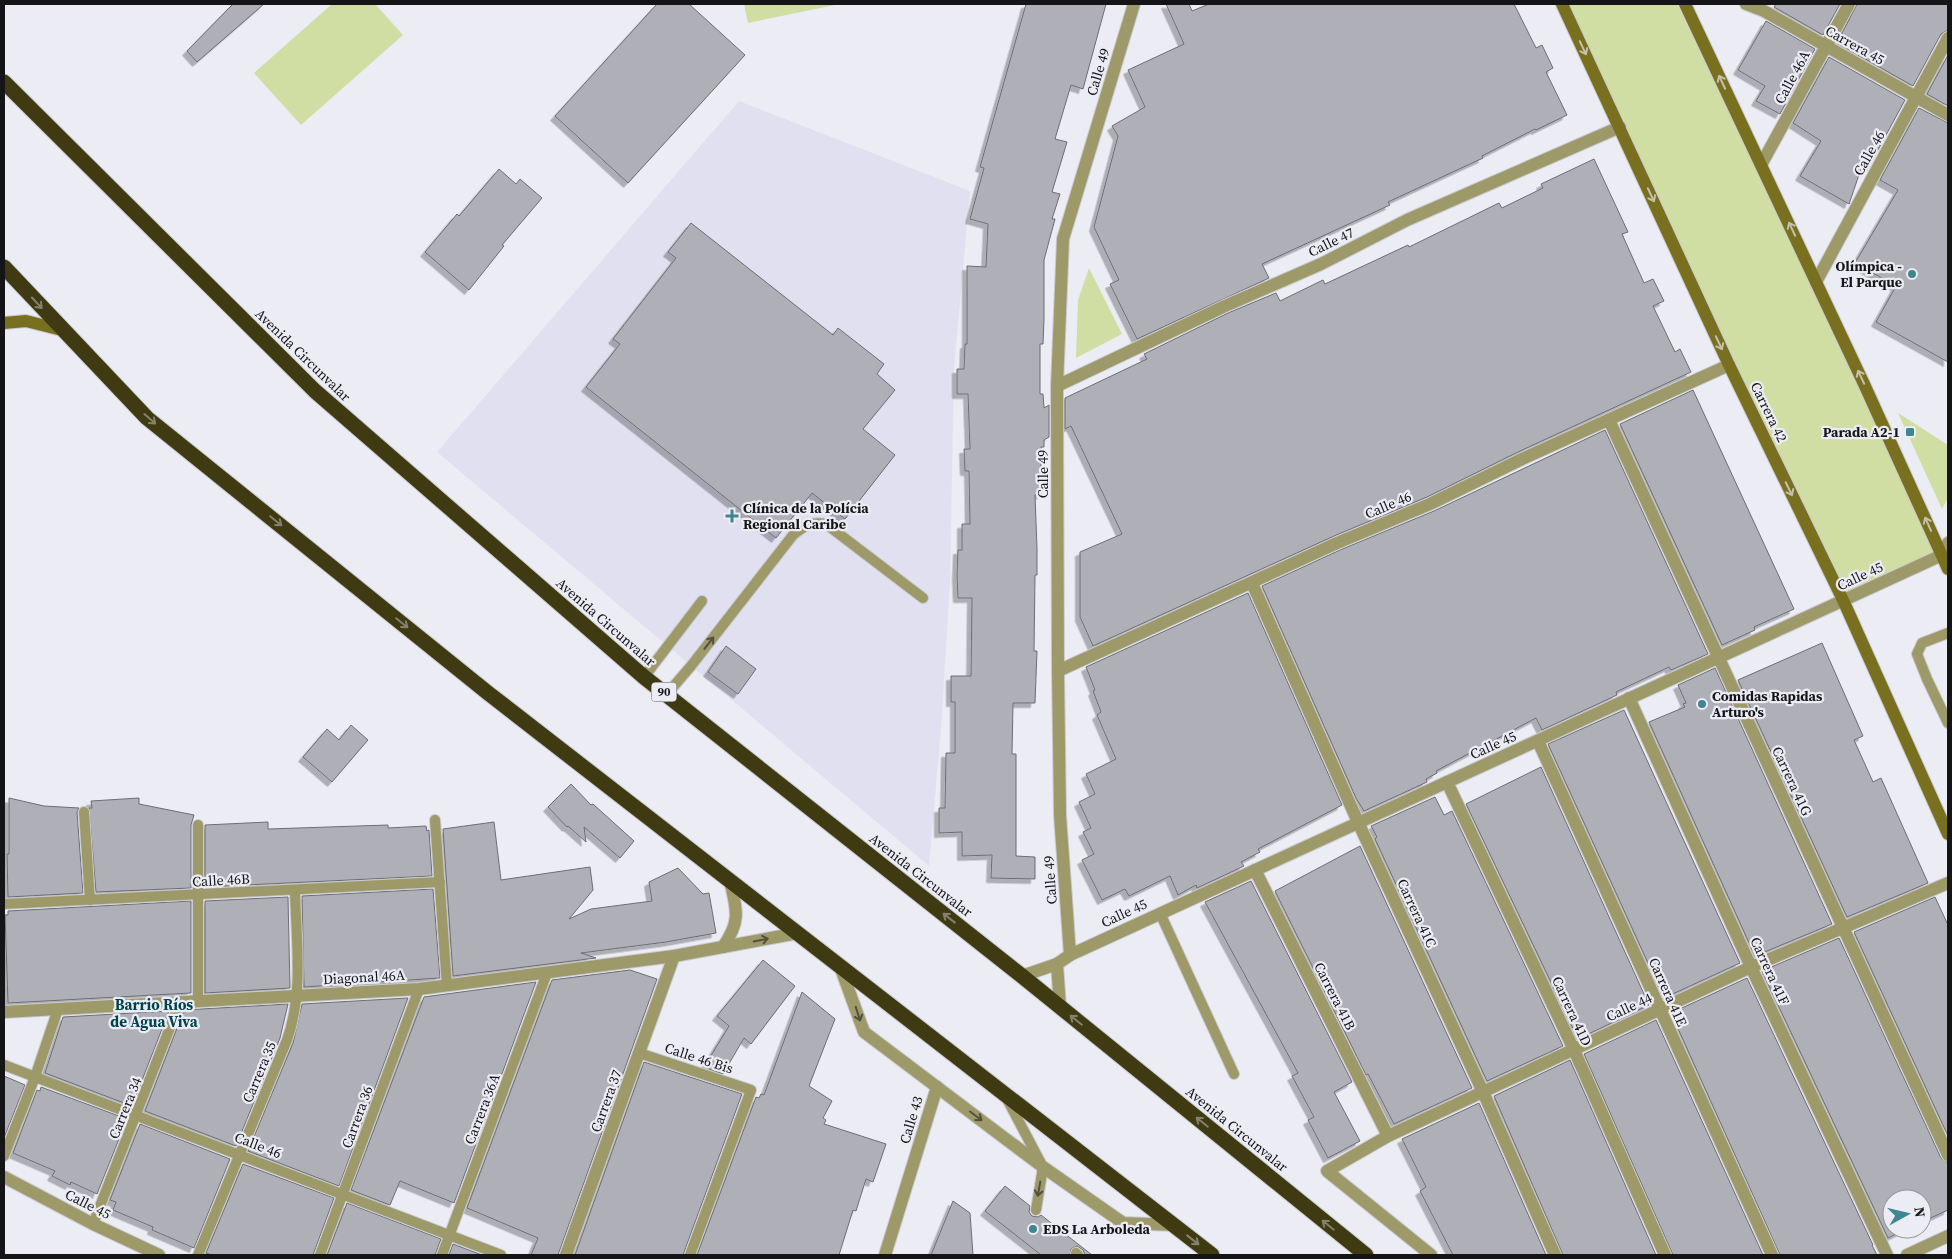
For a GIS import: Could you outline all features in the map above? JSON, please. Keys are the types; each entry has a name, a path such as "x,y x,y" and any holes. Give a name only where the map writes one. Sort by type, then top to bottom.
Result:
{"highway":[{"name":"Avenida Circunvalar","path":"4,82 315,391 644,677 1022,976 1366,1255"},
{"path":"4,267 147,418 488,693 798,933 841,969 1212,1255"}],"street":[{"name":"Calle 49","path":"1070,955 1060,815 1058,671 1058,386 1063,239 1134,4"},
{"name":"Carrera 42","path":"1562,4 1729,365 1843,600 1948,834"},
{"path":"1685,4 1762,165 1948,569"},
{"name":"Carrera 45","path":"1746,4 1764,11 1826,45 1948,115"},
{"name":"Calle 46A","path":"1762,165 1849,4"},
{"name":"Calle 46","path":"1816,282 1948,38"},
{"name":"Calle 47","path":"1058,386 1225,306 1321,264 1407,220 1620,127"},
{"path":"4,323 26,321 62,330"},
{"name":"Calle 46","path":"1058,671 1337,543 1430,504 1522,459 1729,365"},
{"name":"Carrera 41G","path":"1610,420 1948,1155"},
{"path":"1942,555 1948,543"},
{"name":"Calle 45","path":"1022,976 1057,964 1070,955 1160,913 1942,555"},
{"name":"Carrera 41C","path":"1252,582 1358,822 1483,1092 1555,1255"},
{"name":"Carrera 41F","path":"1629,698 1751,967 1887,1255"},
{"name":"Carrera 41E","path":"1538,741 1772,1255"},
{"name":"Carrera 41D","path":"1446,782 1574,1050 1666,1255"},
{"name":"Carrera 41B","path":"1255,870 1388,1136"},
{"path":"723,947 735,924 737,910 730,882"},
{"name":"Calle 44","path":"1431,1255 1327,1171 1388,1136 1751,967 1948,883"},
{"name":"Diagonal 46A","path":"4,1012 419,989 674,956 798,933"},
{"name":"Carrera 37","path":"566,1255 674,956"},
{"path":"1057,964 1060,1007"},
{"name":"Calle 43","path":"841,969 864,1032 937,1087 885,1255"},
{"path":"937,1087 1043,1167 1123,1223 1174,1225"},
{"name":"Calle 45","path":"4,1177 93,1224 159,1255"},
{"path":"1906,1255 1948,1236"}],"lane":[{"path":"667,694 793,535 803,526 815,522 826,524 923,598"},
{"path":"644,677 702,601"},
{"path":"1948,633 1922,643 1917,654 1948,723"},
{"path":"84,812 90,900"},
{"path":"435,820 447,986"},
{"path":"198,825 198,1001"},
{"name":"Calle 46B","path":"4,904 440,882"},
{"name":"Carrera 35","path":"198,1255 287,1040 295,1015 298,995 295,890"},
{"path":"1160,913 1234,1074"},
{"name":"Carrera 36A","path":"442,1255 547,973"},
{"name":"Carrera 36","path":"320,1255 419,989"},
{"name":"Carrera 34","path":"93,1224 180,1002"},
{"path":"4,1156 35,1077 58,1009"},
{"name":"Calle 46 Bis","path":"639,1053 751,1090 690,1255"},
{"name":"Calle 46","path":"4,1065 502,1255"},
{"path":"1004,1094 1043,1167 1036,1210"}],"shaded area":[{"name":"Clínica de la Polícia Regional Caribe","path":"739,101 970,191 954,367 950,580 941,729 929,866 437,452"}],"green space":[{"path":"332,4 375,4 403,35 301,125 254,73"},
{"path":"744,4 840,4 748,23"},
{"path":"1562,4 1677,4 1942,555 1843,600"},
{"path":"1089,268 1122,334 1076,358 1078,300"},
{"path":"1898,413 1948,445 1948,498 1942,509"}],"building":[{"path":"233,4 264,4 197,62 187,51"},
{"path":"657,4 689,4 745,55 628,183 555,116"},
{"path":"1026,4 1106,4 1083,89 1071,85 1055,139 1067,142 1052,192 1060,194 1052,219 1055,219 1044,260 1044,319 1043,344 1040,344 1040,394 1043,394 1044,408 1049,405 1049,437 1044,440 1044,447 1041,447 1041,495 1035,495 1037,575 1035,575 1034,651 1037,651 1035,703 1013,703 1012,754 1016,754 1016,856 1035,857 1035,879 991,878 992,855 962,856 962,832 939,833 939,808 945,808 946,753 955,753 955,702 951,702 951,676 971,676 972,598 958,598 957,576 958,550 962,550 962,524 970,524 969,471 965,471 964,449 970,449 968,394 957,394 957,369 964,369 965,344 967,344 967,266 986,267 988,224 970,219 984,168 980,167"},
{"path":"1166,4 1189,4 1192,11 1209,4 1514,4 1536,48 1542,45 1553,68 1546,72 1567,115 1482,156 1483,158 1388,202 1390,205 1262,264 1269,278 1137,339 1110,284 1119,280 1094,227 1118,136 1112,126 1145,107 1128,70 1184,44"},
{"path":"1776,4 1840,4 1823,35 1774,7"},
{"path":"1857,4 1948,4 1948,30 1941,34 1913,86 1837,43"},
{"path":"1766,21 1815,49 1780,114 1756,101 1765,86 1738,70"},
{"path":"1948,55 1948,106 1927,94"},
{"path":"1829,57 1905,100 1866,172 1861,169 1849,204 1800,176 1821,141 1793,123"},
{"name":"Olímpica - El Parque","path":"1919,108 1948,123 1948,362 1876,322 1896,286 1855,263 1898,190 1880,180"},
{"path":"1594,159 1628,232 1622,234 1644,283 1653,279 1664,301 1653,306 1675,352 1680,349 1691,372 1518,452 1427,497 1334,536 1093,646 1080,617 1080,552 1122,534 1071,426 1065,429 1065,398 1147,359 1144,354 1228,313 1276,293 1280,301 1323,280 1325,284 1408,245 1409,247 1499,203 1502,208 1543,188 1541,184"},
{"path":"499,169 516,184 520,179 542,198 502,245 504,246 469,290 425,252"},
{"path":"691,223 833,335 838,328 884,364 877,374 895,390 863,429 895,455 845,519 812,493 776,538 586,387 620,344 613,339 676,258 668,252"},
{"path":"1693,390 1794,609 1754,627 1755,630 1722,645 1620,424"},
{"path":"1605,430 1708,654 1671,670 1669,667 1616,692 1617,695 1542,730 1536,718 1436,771 1437,773 1426,779 1427,782 1364,811 1356,798 1262,586 1340,550 1434,511"},
{"path":"1248,593 1342,805 1258,849 1260,852 1241,862 1244,866 1197,888 1196,885 1178,895 1170,876 1129,896 1125,889 1102,900 1082,860 1094,854 1083,832 1091,828 1079,802 1095,794 1086,774 1116,759 1097,715 1101,712 1086,667"},
{"path":"1822,643 1863,736 1854,740 1873,782 1881,778 1928,883 1847,917 1738,680"},
{"path":"726,646 756,669 738,694 708,672"},
{"path":"1715,668 1832,924 1755,956 1649,722 1685,707 1683,704 1686,703 1678,685"},
{"path":"1624,710 1740,963 1664,998 1548,744"},
{"path":"351,725 368,740 332,782 303,757 327,729 339,740"},
{"path":"1541,767 1649,1005 1578,1039 1466,804"},
{"path":"571,784 591,805 593,804 634,841 620,858 584,827 586,842 567,827 548,807"},
{"path":"1435,797 1444,815 1452,811 1563,1046 1487,1081 1375,839 1377,837 1371,826"},
{"path":"9,798 44,806 79,808 77,812 83,893 8,897"},
{"path":"139,798 139,804 194,815 191,825 191,888 96,892 89,808 92,808 91,801"},
{"path":"268,822 268,829 388,825 388,828 426,826 427,831 429,830 432,876 205,887 205,825"},
{"path":"494,822 501,880 590,867 593,890 569,919 591,909 652,901 649,882 678,868 703,894 709,893 716,933 666,942 581,953 596,958 453,976 443,829"},
{"path":"1360,846 1472,1088 1394,1124 1368,1074 1366,1075 1275,891"},
{"path":"1251,881 1352,1082 1334,1092 1360,1141 1328,1158 1308,1120 1314,1117 1292,1076 1298,1073 1205,902"},
{"path":"433,889 440,978 304,987 302,896"},
{"path":"288,897 290,988 205,993 205,901"},
{"path":"1935,897 1948,925 1948,1136 1854,932"},
{"path":"191,901 191,993 8,1003 5,915 8,915 8,911"},
{"path":"1839,938 1941,1158 1948,1163 1948,1210 1932,1217 1932,1189 1882,1189 1882,1225 1762,971"},
{"path":"763,960 795,986 751,1044 744,1038 723,1074 704,1067 729,1026 717,1016"},
{"path":"630,970 657,979 558,1255 531,1255 538,1238 467,1208 552,980"},
{"path":"1747,978 1877,1255 1780,1255 1671,1013"},
{"path":"536,982 454,1203 400,1181 390,1205 351,1190 424,997"},
{"path":"802,992 835,1019 809,1086 832,1101 823,1118 826,1120 824,1124 886,1144 873,1182 866,1179 856,1211 853,1210 839,1255 697,1255 756,1097 759,1098 761,1094 764,1095"},
{"path":"408,998 339,1186 248,1151 293,1043 302,1004"},
{"path":"288,1004 280,1038 236,1146 145,1111 184,1010"},
{"path":"169,1011 132,1106 45,1073 63,1017"},
{"path":"1656,1020 1763,1255 1673,1255 1584,1054"},
{"path":"1570,1060 1656,1255 1563,1255 1494,1096"},
{"path":"644,1062 742,1094 683,1255 575,1255"},
{"path":"4,1076 25,1085 4,1138"},
{"path":"41,1087 127,1119 97,1194 71,1182 70,1185 52,1176 55,1171 13,1153 37,1090 40,1091"},
{"path":"1479,1103 1546,1255 1453,1255 1420,1191 1426,1187 1402,1139"},
{"path":"140,1124 230,1159 194,1248 152,1230 153,1227 113,1210 116,1202 110,1200"},
{"path":"243,1164 334,1198 313,1255 212,1255 206,1253"},
{"name":"EDS La Arboleda","path":"1005,1186 1030,1206 1029,1212 1032,1216 1038,1217 1041,1215 1092,1255 1085,1255 1083,1250 1077,1246 1071,1249 1070,1255 1041,1255 985,1211"},
{"path":"953,1201 970,1213 973,1255 931,1255"},
{"path":"347,1203 441,1239 435,1255 327,1255"},
{"path":"453,1244 482,1255 449,1255"}],"place":[{"name":"Olímpica - El Parque","path":"1912,274"},
{"name":"Parada A2-1","path":"1910,432"},
{"name":"Clínica de la Polícia Regional Caribe","path":"732,516"},
{"name":"Comidas Rapidas Arturo's","path":"1702,704"},
{"name":"EDS La Arboleda","path":"1033,1229"}],"district":[{"name":"Barrio Ríos de Agua Viva","path":"154,1012"}]}
